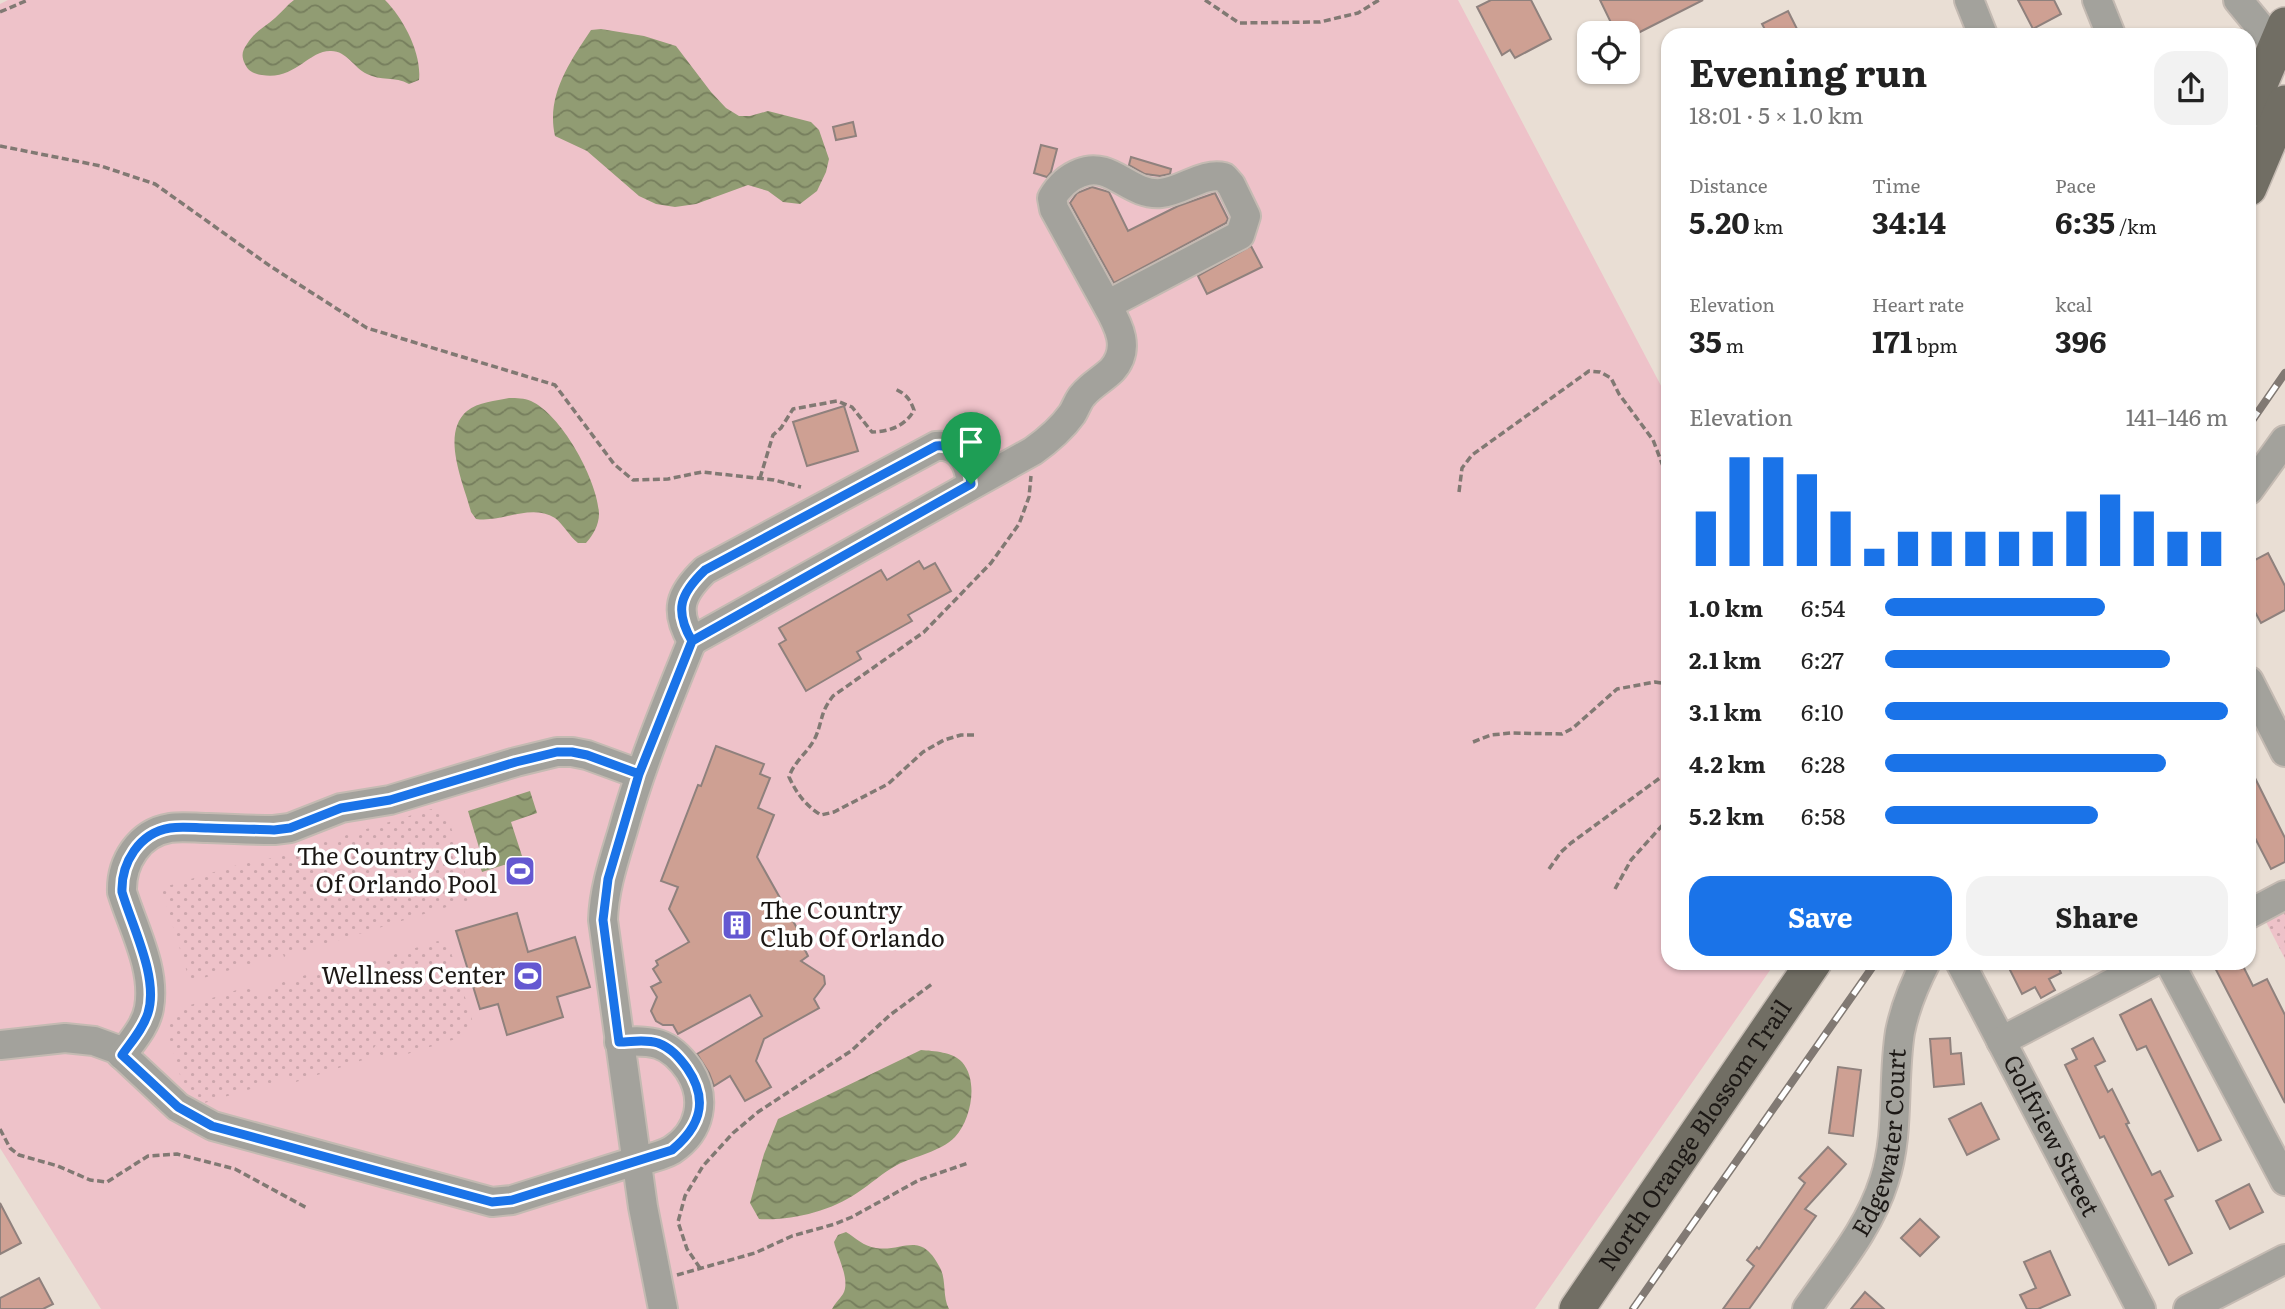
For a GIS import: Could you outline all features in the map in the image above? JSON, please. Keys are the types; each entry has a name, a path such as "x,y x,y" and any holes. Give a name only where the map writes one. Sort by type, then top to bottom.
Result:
{"main road":[{"path":"2257,148 2264,102 2282,40"},
{"name":"North Orange Blossom Trail","path":"1577,1309 1809,970"}],"street":[{"path":"1969,0 1980,28"},
{"path":"2097,0 2109,28"},
{"path":"2238,0 2282,40"},
{"path":"663,1309 637,1161 603,920 608,879 639,774 692,641 1048,441 1071,415 1082,396 1114,368 1122,346 1121,328 1107,305 1054,209 1052,198 1062,184 1077,174 1096,168 1133,188 1151,193 1165,193 1210,176 1224,177 1231,185 1246,216 1240,235 1107,305"},
{"path":"2256,480 2285,440"},
{"path":"692,641 681,622 682,606 694,581 705,570 936,446 946,445 962,455 971,484"},
{"path":"2256,695 2285,752"},
{"path":"122,1055 145,1022 150,992 148,972 122,892 122,878 128,860 140,843 153,834 170,828 290,828 341,808 390,800 557,752 587,755 639,774"},
{"path":"2256,910 2285,895"},
{"name":"Edgewater Court","path":"1807,1309 1868,1222 1885,1181 1894,1140 1900,1033 1910,993 1922,970"},
{"name":"Golfview Street","path":"1964,970 2141,1309"},
{"path":"2001,1041 2138,970"},
{"path":"2173,970 2285,1181"},
{"path":"0,1045 65,1038 94,1041 116,1049 178,1107 212,1126 492,1202 512,1200 663,1154 685,1139 695,1122 701,1097 691,1074 680,1058 657,1043 619,1042"},
{"path":"2188,1309 2285,1259"}],"path":[{"path":"0,12 28,0"},
{"path":"1205,0 1238,23 1320,22 1358,13 1379,0"},
{"path":"0,146 101,166 155,184 270,266 367,328 555,385 614,464 633,480 668,480 702,472 760,478 801,487"},
{"path":"1459,492 1462,468 1472,455 1589,371 1600,372 1611,379 1653,440 1661,461"},
{"path":"760,478 773,435 793,409 837,401 852,407 872,432 886,432 909,419 914,410 905,393 895,389"},
{"path":"974,735 961,734 923,752 888,784 834,812 821,815 797,795 789,777 792,767 816,736 824,708 833,696 924,632 991,563 1019,524 1029,497 1031,476 1026,455"},
{"path":"1473,742 1491,735 1511,733 1562,734 1573,728 1617,689 1661,683"},
{"path":"1549,869 1561,852 1661,777"},
{"path":"1615,889 1630,860 1661,827"},
{"path":"700,1268 687,1249 678,1222 685,1196 703,1166 733,1133 758,1112 851,1051 890,1015 932,984"},
{"path":"0,1129 10,1148 19,1154 58,1166 90,1180 107,1182 148,1156 177,1154 235,1169 307,1208"},
{"path":"656,1280 754,1253 792,1236 843,1221 919,1180 968,1163"}],"shaded area":[{"name":"The Country Club Of Orlando","path":"8,0 1458,0 1661,386 1661,970 1770,970 1535,1309 101,1309 0,1148 0,4"},
{"path":"435,808 447,814 473,899 284,957 283,954 190,982 161,888 254,860 255,863"},
{"path":"2285,909 2285,959 2265,920"},
{"path":"438,941 450,949 474,1026 462,1037 391,1059 379,1054 376,1045 366,1059 296,1082 283,1076 281,1072 274,1082 201,1104 186,1096 166,1027 175,1010 246,987 259,994 261,1000 267,987 341,964 354,971 356,976 363,964"}],"water":[{"path":"294,0 385,0 410,37 417,59 419,80 409,84 372,76 342,54 331,51 315,55 283,74 273,76 252,72 243,58 245,47 256,33"},
{"path":"601,29 644,36 676,46 711,92 726,108 739,116 768,111 811,122 819,130 829,159 817,191 800,204 783,202 768,191 748,185 696,204 675,207 656,204 639,196 587,151 555,136 554,107 561,80 591,30"},
{"path":"509,398 528,400 543,409 555,420 576,450 592,484 599,514 595,530 586,543 578,543 555,518 545,514 536,512 476,519 471,512 456,460 455,433 459,421 467,411 476,406"},
{"name":"The Country Club Of Orlando Pool","path":"530,791 537,813 511,822 523,859 482,872 480,866 484,864 468,811"},
{"path":"921,1050 954,1056 967,1070 971,1100 965,1121 955,1137 935,1150 886,1171 857,1193 835,1205 797,1216 759,1219 750,1203 764,1154 778,1119"},
{"path":"846,1232 871,1247 911,1245 925,1249 932,1255 941,1271 949,1309 832,1309 845,1288 843,1268 834,1242 838,1235"}],"building":[{"path":"1491,0 1531,0 1551,39 1515,58 1510,50 1502,55 1477,7"},
{"path":"1600,0 1703,0 1640,32 1640,21 1610,21"},
{"path":"2018,0 2054,0 2061,14 2032,28"},
{"path":"1788,11 1796,28 1764,28 1762,24"},
{"path":"853,122 856,136 836,140 833,127"},
{"path":"1041,145 1057,149 1047,177 1034,173"},
{"path":"1131,157 1171,169 1170,174 1145,174 1129,165"},
{"path":"1092,187 1109,192 1128,231 1178,206 1215,193 1228,219 1226,223 1114,283 1070,203 1077,193"},
{"path":"1251,246 1262,267 1207,294 1198,276"},
{"path":"844,406 858,451 807,466 793,422"},
{"path":"2268,553 2285,586 2285,610 2261,623 2256,614 2256,559"},
{"path":"919,561 924,569 935,563 951,591 908,615 912,621 857,652 861,659 806,691 779,644 786,640 779,628 881,570 887,580"},
{"name":"The Country Club Of Orlando","path":"716,746 764,764 760,774 770,778 758,808 774,815 757,857 807,946 804,948 808,956 801,961 824,976 825,984 814,999 819,1008 764,1039 756,1061 771,1087 745,1101 730,1076 714,1086 697,1054 762,1016 750,995 678,1034 673,1025 663,1025 656,1021 651,1011 657,997 651,987 661,982 653,969 658,965 656,961 689,942 669,909 678,887 661,881"},
{"path":"2256,780 2285,838 2285,862 2271,869 2256,840"},
{"name":"Wellness Center","path":"517,913 528,952 575,937 590,987 557,997 563,1017 507,1035 498,1004 480,1009 456,931"},
{"path":"2010,970 2060,970 2061,973 2049,979 2055,990 2041,998 2035,987 2022,994"},
{"path":"2216,970 2245,970 2253,986 2267,979 2285,1015 2285,1103"},
{"path":"2151,999 2221,1140 2198,1151 2146,1046 2137,1050 2120,1015"},
{"path":"1950,1038 1951,1054 1961,1053 1964,1084 1934,1087 1930,1039"},
{"path":"2093,1038 2105,1061 2095,1066 2108,1092 2112,1089 2152,1175 2160,1171 2173,1196 2165,1200 2192,1253 2169,1265 2104,1136 2100,1138 2065,1065 2077,1059 2072,1049"},
{"path":"1838,1067 1861,1070 1853,1136 1829,1133"},
{"path":"1981,1103 1999,1139 1967,1155 1949,1119"},
{"path":"1828,1147 1846,1164 1805,1209 1816,1216 1749,1309 1723,1309 1754,1266 1747,1260 1757,1247 1759,1249 1805,1183 1799,1178"},
{"path":"2249,1184 2263,1212 2230,1229 2216,1201"},
{"path":"0,1203 21,1243 0,1254"},
{"path":"1920,1219 1939,1237 1920,1256 1901,1238"},
{"path":"2050,1251 2070,1295 2038,1309 2027,1309 2020,1295 2036,1288 2024,1262"},
{"path":"39,1278 53,1304 43,1309 0,1309 0,1298"},
{"path":"1865,1292 1884,1309 1851,1309"}],"railway":[{"path":"2256,415 2285,373"},
{"path":"1633,1309 1870,970"}],"place":[{"name":"The Country Club Of Orlando Pool","path":"520,871"},
{"name":"The Country Club Of Orlando","path":"737,925"},
{"name":"Wellness Center","path":"528,976"}],"route":[{"path":"971,484 692,641 639,774 587,755 557,752 390,800 326,812 290,828 170,828 153,834 140,843 128,860 122,878 122,892 148,972 150,992 145,1022 122,1055 178,1107 212,1126 492,1202 512,1200 672,1150 685,1139 695,1122 701,1097 691,1074 670,1049 645,1041 619,1042 603,920 608,879 639,774 665,707 692,641 681,622 682,606 687,592 705,570 936,446 946,445 962,455 968,467 971,484"}]}
